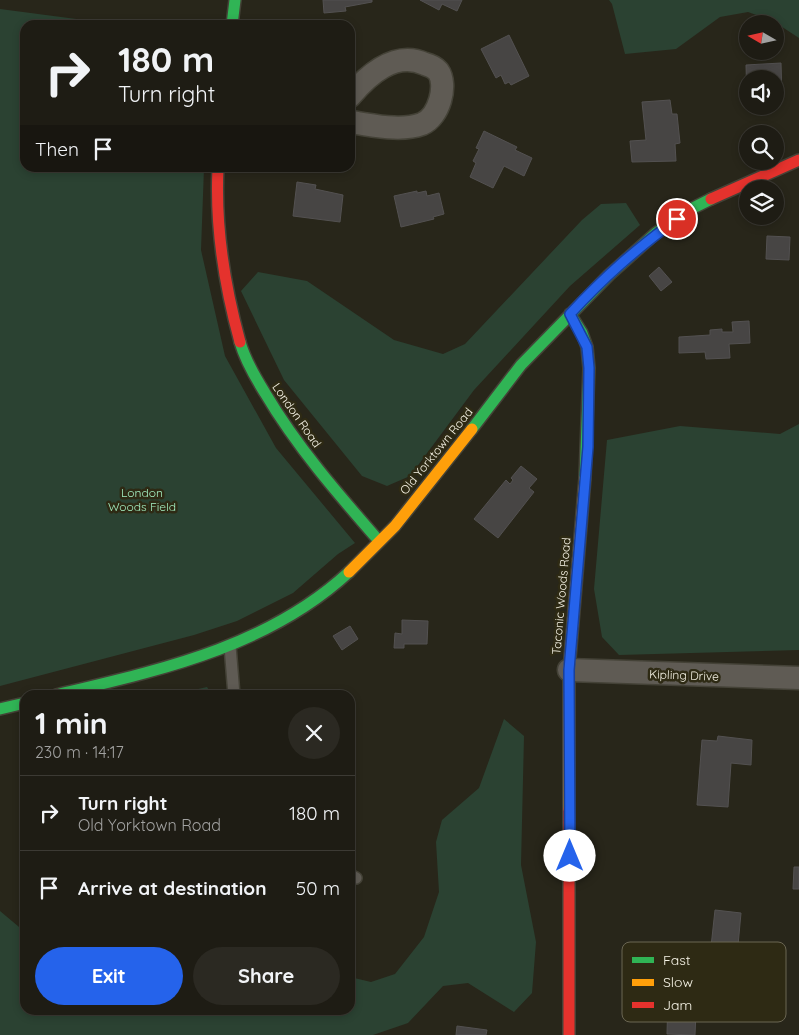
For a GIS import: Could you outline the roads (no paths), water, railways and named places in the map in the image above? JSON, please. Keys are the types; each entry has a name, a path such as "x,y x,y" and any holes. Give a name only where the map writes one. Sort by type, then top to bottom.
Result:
{"street":[{"path":"233,20 235,0"},
{"path":"355,90 362,82 393,61 407,59 422,62 437,70 442,80 439,108 432,118 422,124 394,128 355,123"},
{"name":"Old Yorktown Road","path":"75,690 186,660 230,644 277,624 307,605 348,575 456,452 517,370 600,282 631,253 692,208 799,160"},
{"name":"London Road","path":"218,172 217,236 222,277 243,352 270,403 336,492 379,541"},
{"name":"Taconic Woods Road","path":"568,1035 569,670 588,447 589,368 587,347 570,314"},
{"name":"Kipling Drive","path":"569,670 799,678"},
{"path":"0,709 20,704"}],"lane":[{"path":"230,644 234,690"}],"park label":[{"name":"London Woods Field","path":"142,499"}]}
